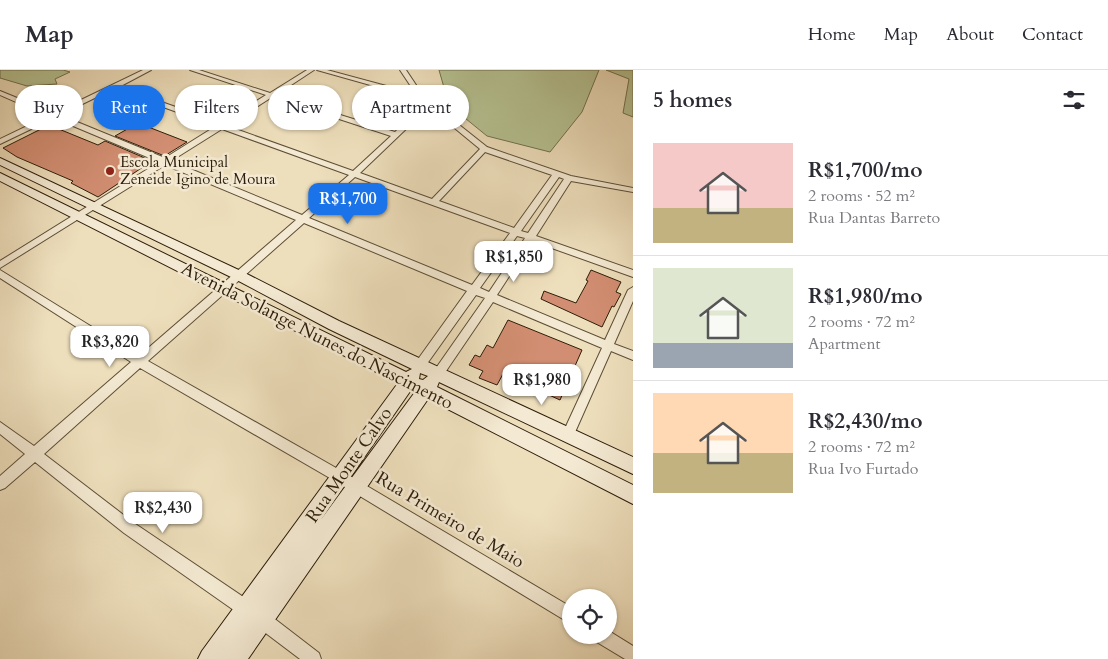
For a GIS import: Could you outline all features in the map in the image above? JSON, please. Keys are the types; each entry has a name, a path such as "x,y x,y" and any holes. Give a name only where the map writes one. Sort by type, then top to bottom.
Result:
{"main road":[{"name":"Avenida Solange Nunes do Nascimento","path":"0,161 238,274 334,325 633,466"},
{"name":"Avenida Solange Nunes do Nascimento","path":"0,176 289,320 633,496"},
{"name":"Rua Monte Calvo","path":"210,659 254,615 416,386 420,365"},
{"name":"Rua Monte Calvo","path":"416,386 438,374"},
{"name":"Rua Monte Calvo","path":"234,659 254,615"}],"street":[{"path":"117,85 148,70"},
{"path":"193,70 268,92"},
{"path":"287,85 311,70"},
{"path":"320,70 375,85"},
{"path":"403,70 413,85"},
{"path":"0,93 15,100"},
{"path":"342,117 396,135"},
{"path":"83,128 633,356"},
{"path":"0,142 24,130"},
{"path":"0,265 216,130"},
{"path":"233,130 633,274"},
{"path":"0,484 301,218 354,174 401,130"},
{"path":"461,130 484,149 569,178 633,190"},
{"path":"432,203 484,149"},
{"name":"Rua Monte Calvo","path":"420,365 557,174"},
{"name":"Rua Monte Calvo","path":"438,374 464,338 528,237 569,178"},
{"name":"Rua Primeiro de Maio","path":"0,273 138,361 348,482 562,611"},
{"path":"568,435 633,290"},
{"path":"0,427 129,528 314,659"},
{"path":"615,644 633,655"}],"green space":[{"path":"0,70 63,70 70,72 55,79 57,84 24,85 0,78"},
{"path":"439,70 599,70 582,112 550,152 487,136 469,121 469,85 443,85"},
{"path":"606,70 633,70 633,117 623,113 629,79"}],"building":[{"path":"39,130 61,130 98,145 105,141 152,161 98,197 71,183 73,181 17,157 3,148"},
{"path":"126,130 156,130 187,142 166,155 162,155 115,136"},
{"path":"591,270 621,282 616,292 621,294 614,307 612,306 602,327 541,299 544,291 576,303 588,281 586,280"},
{"path":"508,320 582,350 560,400 503,374 497,385 479,378 483,371 469,365 475,355 480,357 487,345 493,348"}],"place":[{"name":"Escola Municipal Zeneide Igino de Moura","path":"110,171"}]}
